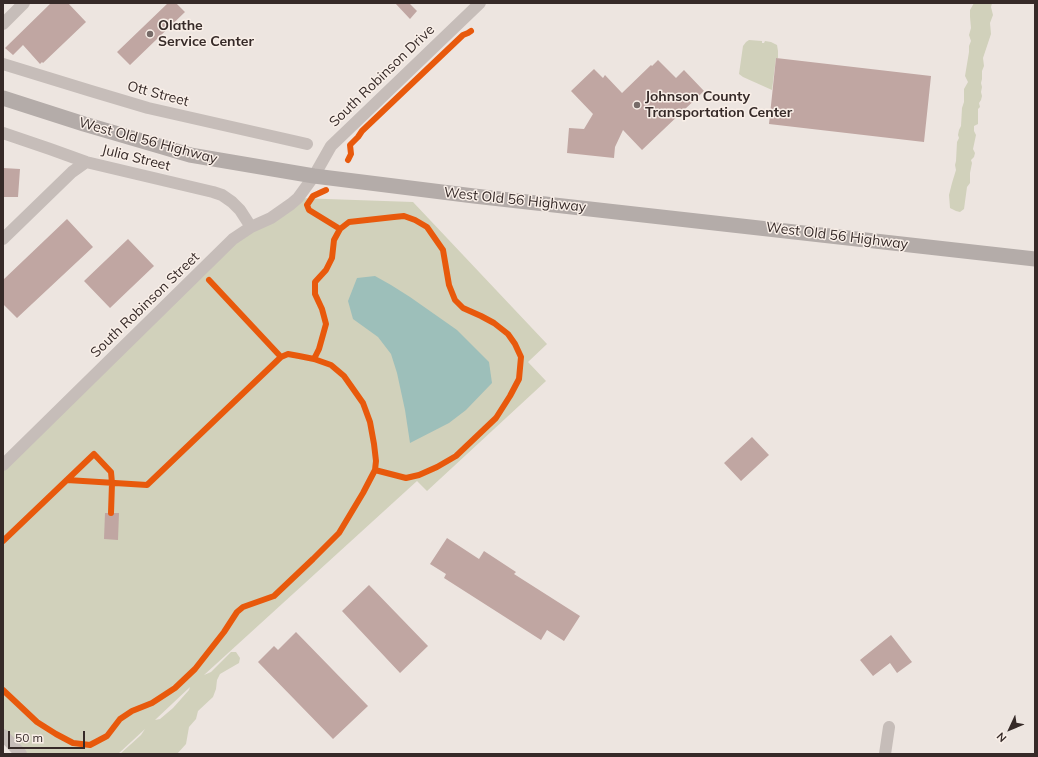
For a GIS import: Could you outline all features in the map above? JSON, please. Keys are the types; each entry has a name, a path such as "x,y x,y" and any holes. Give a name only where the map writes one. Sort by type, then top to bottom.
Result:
{"main road":[{"name":"West Old 56 Highway","path":"3,98 84,124 190,155 314,176 1035,259"}],"street":[{"path":"3,24 24,3"},
{"name":"South Robinson Drive","path":"314,176 331,146 480,3"},
{"name":"Ott Street","path":"3,64 148,108 307,144"},
{"name":"Julia Street","path":"3,134 50,148 86,162 222,195 240,210 251,227"},
{"path":"3,239 72,172 86,162"},
{"name":"South Robinson Street","path":"3,465 233,239 251,227 271,218 291,204 298,198 314,176"},
{"path":"885,754 889,727"},
{"path":"3,735 21,754"}],"green space":[{"path":"974,3 992,3 991,7 993,15 990,23 991,34 983,58 984,66 981,83 982,96 979,103 980,107 978,109 978,124 974,126 976,135 973,149 975,153 971,160 970,183 967,187 964,209 960,212 950,208 949,195 956,170 957,142 961,126 964,89 968,82 965,76 971,41 969,35 971,28 970,10"},
{"path":"749,40 762,41 762,43 765,41 771,42 777,45 778,58 776,58 772,90 739,74 743,46"},
{"path":"298,198 413,202 547,344 528,362 546,381 427,491 417,481 204,675 211,672 231,652 236,652 240,658 239,663 220,674 213,697 198,711 196,719 189,727 186,744 177,754 120,754 141,735 145,729 118,754 21,754 3,735 3,465 233,239","holes":["190,687 173,708 160,719 155,720"]}],"water":[{"path":"375,276 410,297 457,330 489,362 492,383 466,410 449,423 410,443 405,410 397,373 391,354 378,337 353,319 348,301 357,278"}],"building":[{"path":"51,3 68,3 86,22 43,63 42,62 40,64 23,45 13,55 5,48"},
{"path":"168,3 176,3 185,12 130,65 117,52"},
{"path":"395,3 409,3 417,11 410,19"},
{"path":"776,58 931,76 924,142 769,124"},
{"name":"Johnson County Transportation Center","path":"658,60 676,78 684,70 704,91 642,150 623,130 615,147 614,158 567,153 569,128 584,129 593,114 571,91 594,69 603,78 605,75 622,93"},
{"path":"3,168 20,169 18,197 3,197"},
{"path":"67,219 93,247 17,318 3,304 3,280"},
{"path":"128,239 154,266 110,308 84,281"},
{"path":"752,437 769,455 741,481 724,463"},
{"path":"105,513 119,513 118,540 104,539"},
{"path":"447,538 479,559 484,551 516,572 514,574 580,616 564,641 547,630 541,640 444,578 446,574 430,564"},
{"path":"369,585 428,646 400,673 342,611"},
{"path":"296,632 368,706 333,739 258,662 274,646 278,650"},
{"path":"891,635 912,662 897,673 890,663 873,676 860,660"}],"cycle path":[{"path":"348,160 351,154 350,145 362,131 463,35 471,31"},
{"path":"326,190 313,196 307,205 309,210 340,229"},
{"path":"314,359 319,349 326,324 322,309 315,294 315,282 326,270 332,258 334,240 340,229 349,222 404,216 427,227 443,250 449,285 455,300 463,308 494,323 508,334 515,344 521,357 519,379 496,418 456,456 419,475 406,478 375,470"},
{"path":"3,690 37,722 73,743 90,745 107,736 120,719 132,711 152,703 175,688 195,669 224,632 237,612 243,607 274,596 313,559 339,533 375,470 376,461 370,422 363,403 344,376 331,365 314,359 288,354 281,357 209,280"},
{"path":"67,480 147,485 281,357"},
{"path":"3,541 94,454 111,472 111,513"}],"place":[{"name":"Olathe Service Center","path":"150,34"},
{"name":"Johnson County Transportation Center","path":"637,105"}]}
